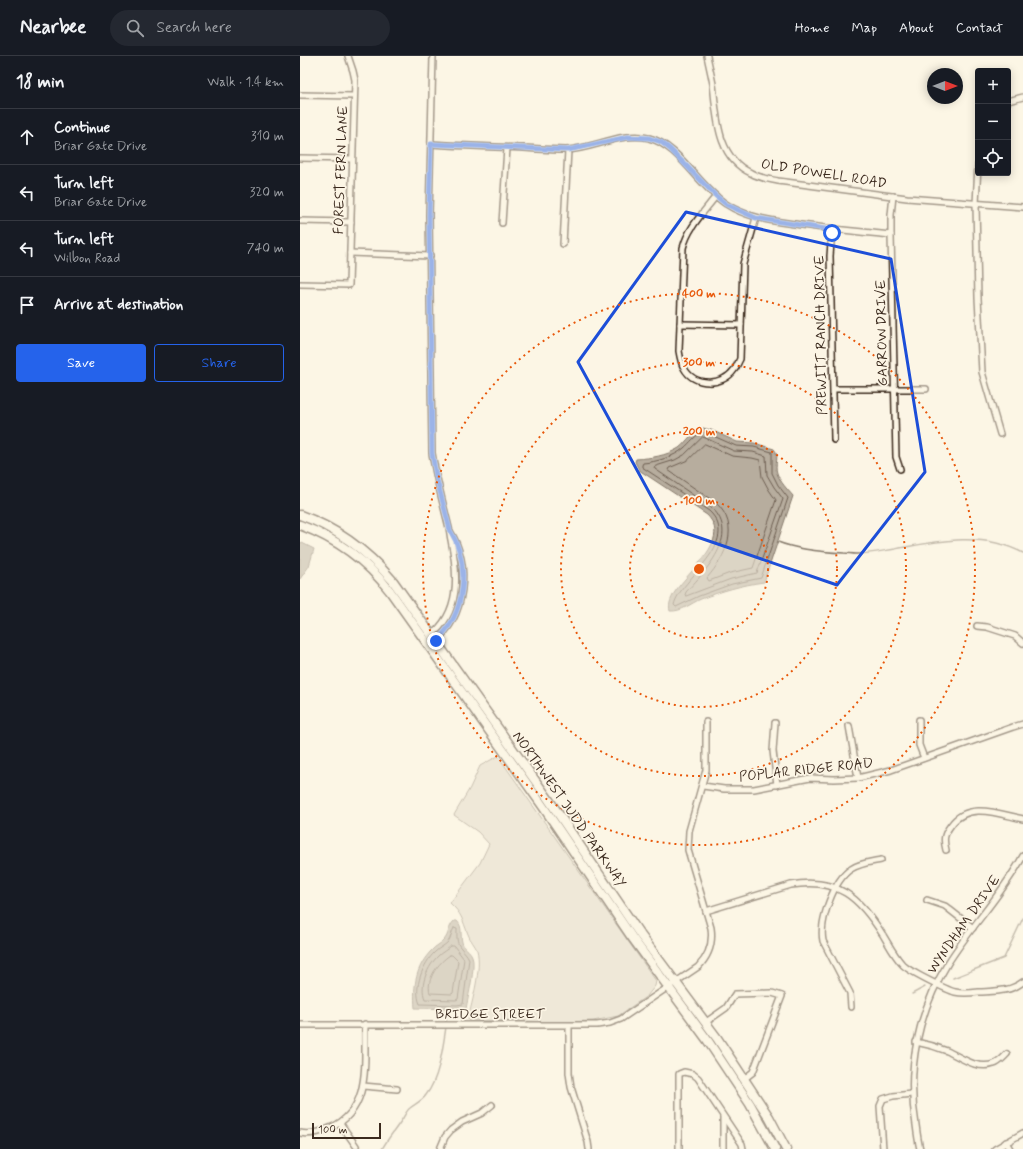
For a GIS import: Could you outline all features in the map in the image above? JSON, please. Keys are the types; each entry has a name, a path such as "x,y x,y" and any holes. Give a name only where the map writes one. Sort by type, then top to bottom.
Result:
{"highway":[{"name":"NORTHWEST JUDD PARKWAY","path":"300,515 330,529 364,552 393,581 431,641"},
{"name":"NORTHWEST JUDD PARKWAY","path":"300,525 330,539 364,563 431,641 549,800 639,933 750,1104 775,1149"},
{"name":"NORTHWEST JUDD PARKWAY","path":"672,984 706,1022 769,1117 786,1149"}],"street":[{"name":"FOREST FERN LANE","path":"300,284 349,285 354,71 348,56"},
{"path":"431,641 446,632 452,620 458,606 462,590 463,572 454,537 450,530 436,476 432,453 430,256 433,56"},
{"name":"OLD POWELL ROAD","path":"707,56 713,84 719,132 726,150 738,165 750,173 766,179 893,196 1023,207"},
{"path":"300,95 354,96"},
{"path":"1011,100 1023,97"},
{"path":"431,144 568,150 628,137 649,138 661,142 670,149 716,196 727,205 756,218 832,230 891,235"},
{"path":"502,223 507,148"},
{"path":"563,244 568,150"},
{"path":"300,158 352,159"},
{"path":"977,176 976,204 978,298 982,372 1000,434"},
{"path":"716,196 693,225 685,238 682,248 679,350 680,360 684,370 693,378 705,382 716,382 725,379 734,370 740,359 743,264 756,218"},
{"name":"GARROW DRIVE","path":"893,196 891,235 896,457 900,469"},
{"path":"300,221 351,222"},
{"name":"PREWITT RANCH DRIVE","path":"832,230 830,256 834,440"},
{"path":"350,253 430,256"},
{"path":"680,324 741,325"},
{"path":"834,389 926,389"},
{"path":"977,626 987,627 1015,636 1023,643"},
{"path":"919,720 919,744 924,758"},
{"name":"BRIDGE STREET","path":"300,1024 597,1025 610,1023 621,1019 698,966 709,950 712,935 688,850 690,832 706,770 706,722"},
{"path":"775,723 773,751 777,785"},
{"name":"POPLAR RIDGE ROAD","path":"703,786 724,789 754,789 810,778 858,778 891,770 1013,726 1023,724"},
{"path":"849,726 858,778"},
{"path":"946,850 944,841 946,831 955,819 966,812 978,810 1023,819"},
{"name":"WYNDHAM DRIVE","path":"920,1149 913,1109 912,1074 916,1042 928,1002 949,962 999,894 1023,856"},
{"path":"850,1007 850,994 826,949 821,934 823,922 835,888 841,877 853,868 881,860"},
{"path":"706,910 791,885 810,883 835,888 851,896 866,909 905,967 948,990 964,993 1004,991 1015,988 1023,982"},
{"path":"928,900 944,906 973,928"},
{"path":"706,1022 726,1008 735,994 772,993 782,996 752,1072 744,1080"},
{"path":"300,1133 314,1133 340,1123 350,1115 358,1102 363,1086 365,1024"},
{"path":"570,1026 569,1073 571,1087 573,1099 589,1149"},
{"path":"916,1042 927,1044 983,1066 996,1064 1007,1054"},
{"path":"679,1149 679,1074 684,1072 688,1072 698,1078 742,1144 743,1149"},
{"path":"363,1086 397,1089"},
{"path":"882,1149 880,1106 883,1099 893,1096 912,1094"},
{"path":"440,1149 445,1137 451,1130 462,1122 482,1113 492,1105"},
{"path":"723,1116 723,1149"},
{"path":"340,1123 356,1146"},
{"path":"995,1149 1023,1133"},
{"path":"1006,1142 1010,1149"}],"highlighted area":[{"path":"686,212 891,259 925,472 837,585 668,527 578,362"}],"shaded area":[{"path":"498,756 656,981 655,986 647,996 618,1016 593,1021 559,1022 468,1020 476,985 478,966 477,950 457,910 450,903 480,863 489,844 478,832 454,815 470,788 480,766"}],"water":[{"path":"703,428 737,442 754,443 774,449 777,454 776,470 778,476 793,496 764,582 724,591 701,599 682,609 670,611 671,600 677,589 698,565 714,540 714,527 707,515 639,470 635,462 636,459 658,456 674,451 682,446 699,429"},
{"path":"300,542 314,549 309,566 300,579"},
{"path":"454,921 459,923 461,939 471,954 473,961 466,1009 415,1008 415,984 419,969 433,949 446,938"}],"waterway":[{"path":"778,542 810,550 866,554 927,543 976,540 1008,546 1023,553"},
{"path":"953,978 1004,958 1023,918"},
{"path":"912,994 925,987"},
{"path":"446,1023 447,1007"},
{"path":"382,1149 408,1110 423,1099 430,1088 440,1062 446,1027"}],"route":[{"path":"436,641 446,632 456,613 462,590 463,577 460,554 450,530 436,476 432,453 429,215 431,144 568,150 628,137 638,136 649,138 661,142 670,149 716,196 727,205 756,218 832,230 832,233"}]}
